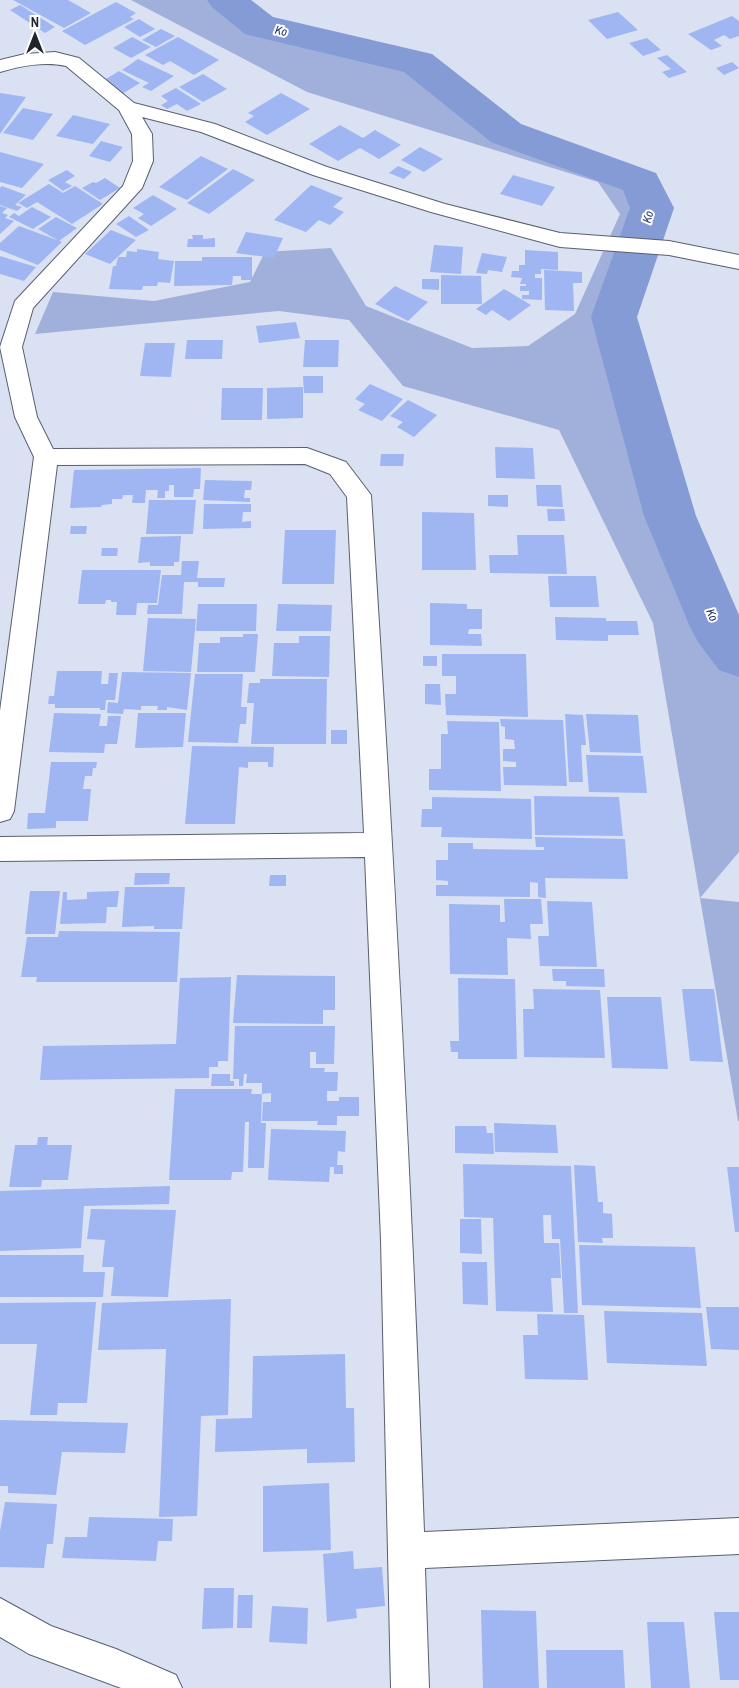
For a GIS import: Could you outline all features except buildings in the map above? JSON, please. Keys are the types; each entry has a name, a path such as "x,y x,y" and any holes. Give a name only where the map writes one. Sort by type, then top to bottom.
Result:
{"street":[{"path":"0,66 24,60 54,58 72,62 127,107 142,134 144,161 132,188 23,306 11,347 26,417 46,457 0,811"},
{"path":"127,107 208,128 320,171 438,208 560,240 669,248 739,262"},
{"path":"46,457 307,456 338,468 359,495 380,845 407,1551 410,1688"},
{"path":"0,849 380,845"},
{"path":"407,1551 739,1536"},
{"path":"0,1616 42,1641 116,1667 163,1688"}],"shaded area":[{"path":"131,0 227,0 259,26 418,63 506,133 641,182 652,208 614,317 670,516 717,627 739,655 739,852 700,898 739,902 739,1121 738,1121 653,623 559,430 403,386 349,320 279,311 35,334 53,292 154,301 250,282 265,252 331,248 366,306 472,348 528,346 575,314 620,214 598,182 307,92"}],"waterway":[{"name":"Ko","path":"227,0 259,26 418,63 506,133 641,182 652,208 614,317 670,516 717,627 739,655"}]}
